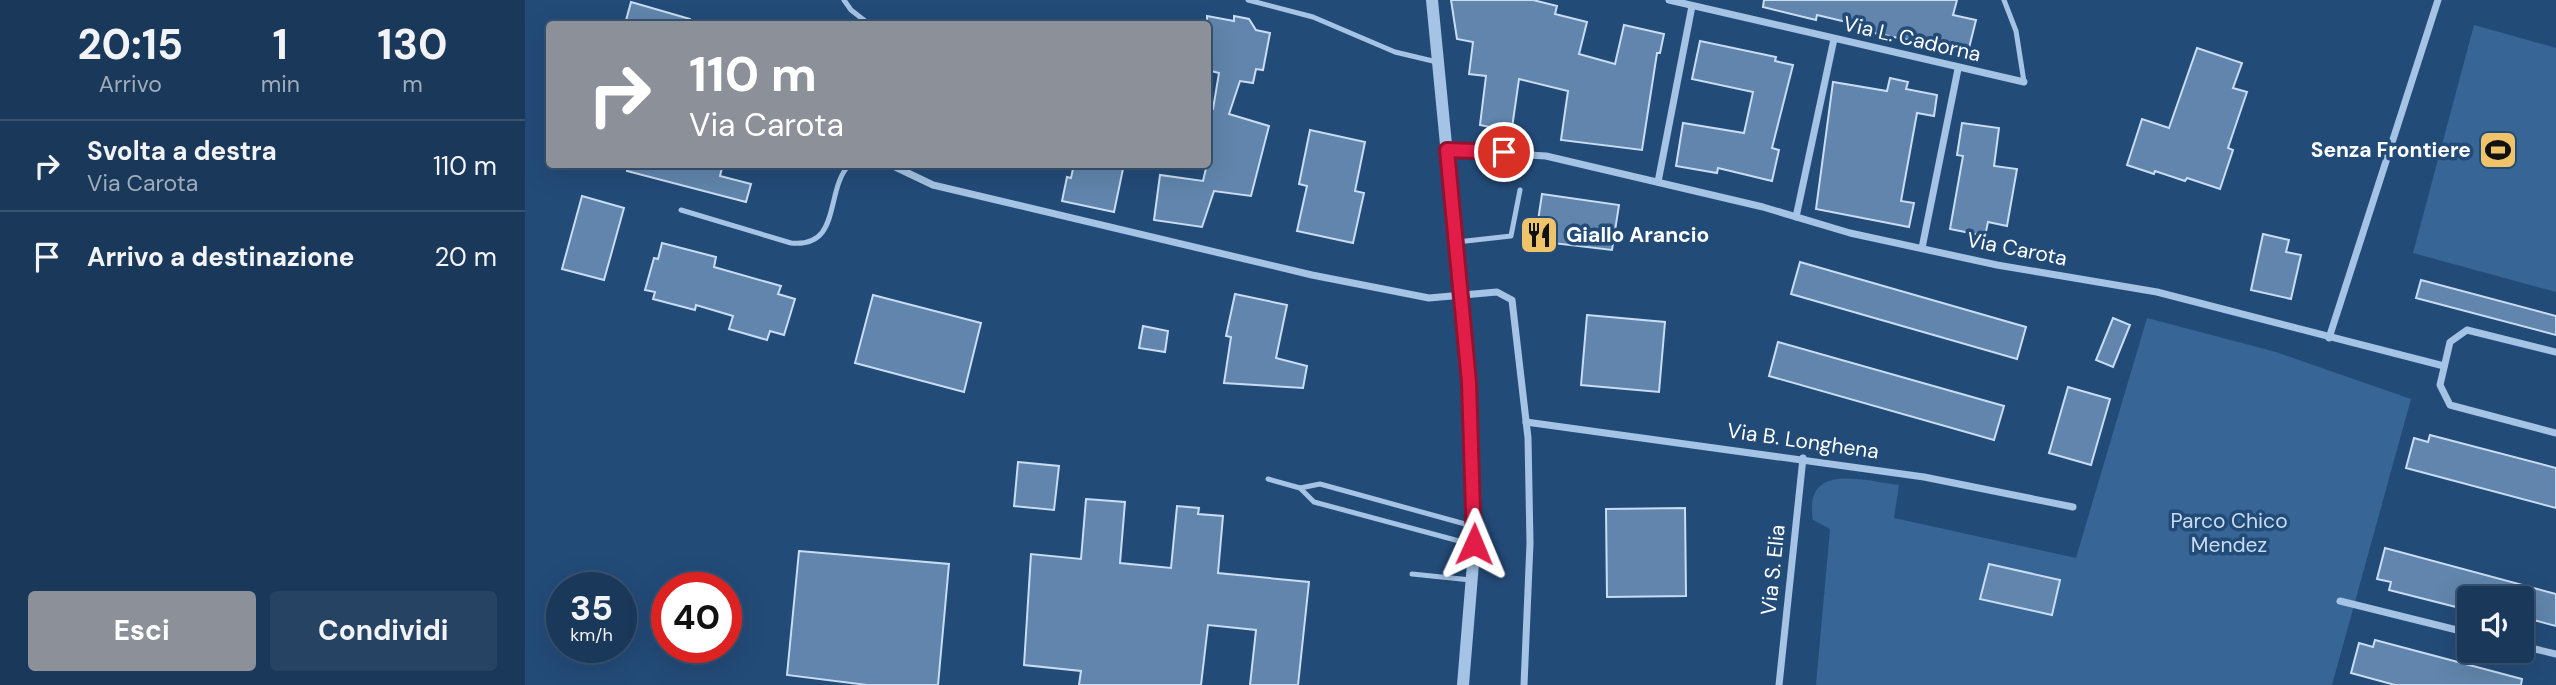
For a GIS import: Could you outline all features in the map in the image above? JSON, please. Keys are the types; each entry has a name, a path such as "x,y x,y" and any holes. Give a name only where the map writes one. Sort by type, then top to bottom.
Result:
{"street":[{"path":"1432,0 1469,382 1476,527 1463,685"},
{"name":"Via L. Cadorna","path":"1669,0 1958,69 2024,82"},
{"path":"2329,338 2438,0"},
{"path":"1658,183 1692,6"},
{"path":"1797,217 1834,39"},
{"path":"1922,248 1958,69"},
{"name":"Via Carota","path":"1447,150 1546,156 1997,265 2157,292 2444,366"},
{"path":"897,168 933,185 1312,275 1429,298 1497,292 1512,300 1526,422 1530,542 1524,685"},
{"path":"2556,352 2467,330 2451,342 2440,385 2450,405 2556,433"},
{"name":"Via B. Longhena","path":"1526,422 1803,458 1924,477 2073,507"},
{"name":"Via S. Elia","path":"1779,685 1803,458"},
{"path":"2340,601 2457,630"},
{"path":"2534,649 2556,654"}],"lane":[{"path":"844,0 851,10 865,21"},
{"path":"1248,0 1313,17 1395,52 1438,62"},
{"path":"2004,0 2016,31 2024,82"},
{"path":"681,210 791,243 806,244 817,239 825,228 848,168"},
{"path":"1454,242 1511,236 1521,190"},
{"path":"1268,479 1300,488 1320,484 1452,523 1476,527"},
{"path":"1300,488 1314,502 1474,544"},
{"path":"1412,574 1471,580"}],"green space":[{"name":"Senza Frontiere","path":"2474,25 2556,48 2556,292 2413,253"},
{"name":"Parco Chico Mendez","path":"2147,318 2276,352 2411,399 2332,685 1816,685 1830,529 1813,520 1812,501 1817,489 1827,482 1839,479 1899,485 1894,518 2076,558"}],"building":[{"path":"1451,0 1533,0 1557,6 1555,14 1587,22 1579,54 1615,64 1624,25 1664,34 1660,53 1657,53 1642,150 1561,140 1568,91 1519,79 1510,142 1488,140 1490,127 1480,125 1486,76 1469,74 1473,42 1457,39"},
{"path":"1764,0 1957,0 1953,15 1976,20 1968,52 1854,29 1855,24 1817,15 1816,20 1763,7"},
{"path":"631,2 690,19 690,21 626,21"},
{"path":"1207,16 1234,21 1234,16 1249,19 1256,30 1270,33 1263,70 1256,69 1253,83 1240,81 1229,114 1269,126 1251,196 1214,191 1202,227 1154,220 1160,175 1203,181 1206,168 1211,168 1211,109 1219,73 1211,71 1211,21 1207,21"},
{"path":"1700,41 1776,57 1775,61 1793,65 1772,148 1779,150 1772,181 1718,168 1717,173 1676,166 1683,123 1744,133 1753,92 1692,79"},
{"path":"2197,48 2242,63 2233,88 2247,92 2228,148 2233,150 2220,189 2187,178 2185,181 2127,165 2142,119 2169,128"},
{"path":"1890,78 1908,82 1906,89 1937,95 1934,116 1917,113 1901,201 1914,203 1909,227 1816,209 1833,82 1887,91"},
{"path":"1962,123 1999,128 1994,166 2017,169 2007,226 1988,222 1985,236 1950,229 1963,156 1957,155"},
{"path":"1310,130 1365,142 1355,191 1364,193 1353,243 1297,231 1307,186 1299,184"},
{"path":"627,168 722,168 720,176 751,184 746,202 627,171"},
{"path":"1073,168 1123,168 1114,212 1062,201 1067,177 1071,178"},
{"path":"1542,194 1619,205 1612,250 1535,241"},
{"path":"582,196 624,208 604,280 562,269"},
{"path":"2263,234 2289,240 2286,252 2301,255 2291,299 2251,290"},
{"path":"662,243 716,257 714,267 781,286 778,294 795,299 784,335 770,331 767,340 729,329 733,316 696,305 695,310 653,299 655,292 645,290 654,258 658,259"},
{"path":"1800,262 2026,327 2017,359 1791,294"},
{"path":"2421,280 2556,316 2556,335 2416,298"},
{"path":"1235,294 1287,305 1276,358 1307,366 1303,388 1224,383 1231,337 1226,336"},
{"path":"873,295 981,323 964,392 855,363"},
{"path":"1587,315 1665,322 1659,392 1581,385"},
{"path":"2113,318 2130,325 2113,367 2096,360"},
{"path":"1143,326 1168,331 1165,352 1139,348"},
{"path":"1778,342 2004,406 1994,440 1769,376"},
{"path":"2068,387 2110,399 2091,465 2049,453"},
{"path":"2430,435 2556,468 2556,508 2406,468 2414,438 2428,442"},
{"path":"1018,462 1059,466 1054,510 1014,506"},
{"path":"1086,499 1125,502 1120,563 1171,568 1177,506 1199,508 1198,514 1223,516 1218,573 1309,582 1298,685 1250,685 1256,630 1208,625 1201,685 1079,685 1081,671 1024,665 1031,554 1081,559"},
{"path":"1685,508 1686,596 1607,597 1606,509"},
{"path":"2385,548 2526,586 2457,586 2457,607 2389,590 2391,582 2377,579"},
{"path":"799,551 949,564 938,685 867,685 787,675"},
{"path":"1989,564 2060,580 2052,615 1980,599"},
{"path":"2534,588 2556,594 2556,626 2534,620"},
{"path":"2375,640 2522,679 2521,685 2395,685 2351,673 2359,643 2373,647"}],"place":[{"name":"Senza Frontiere","path":"2498,150"},
{"name":"Giallo Arancio","path":"1539,235"}],"route":[{"path":"1474,544 1476,527 1469,382 1447,150 1504,152"}]}
